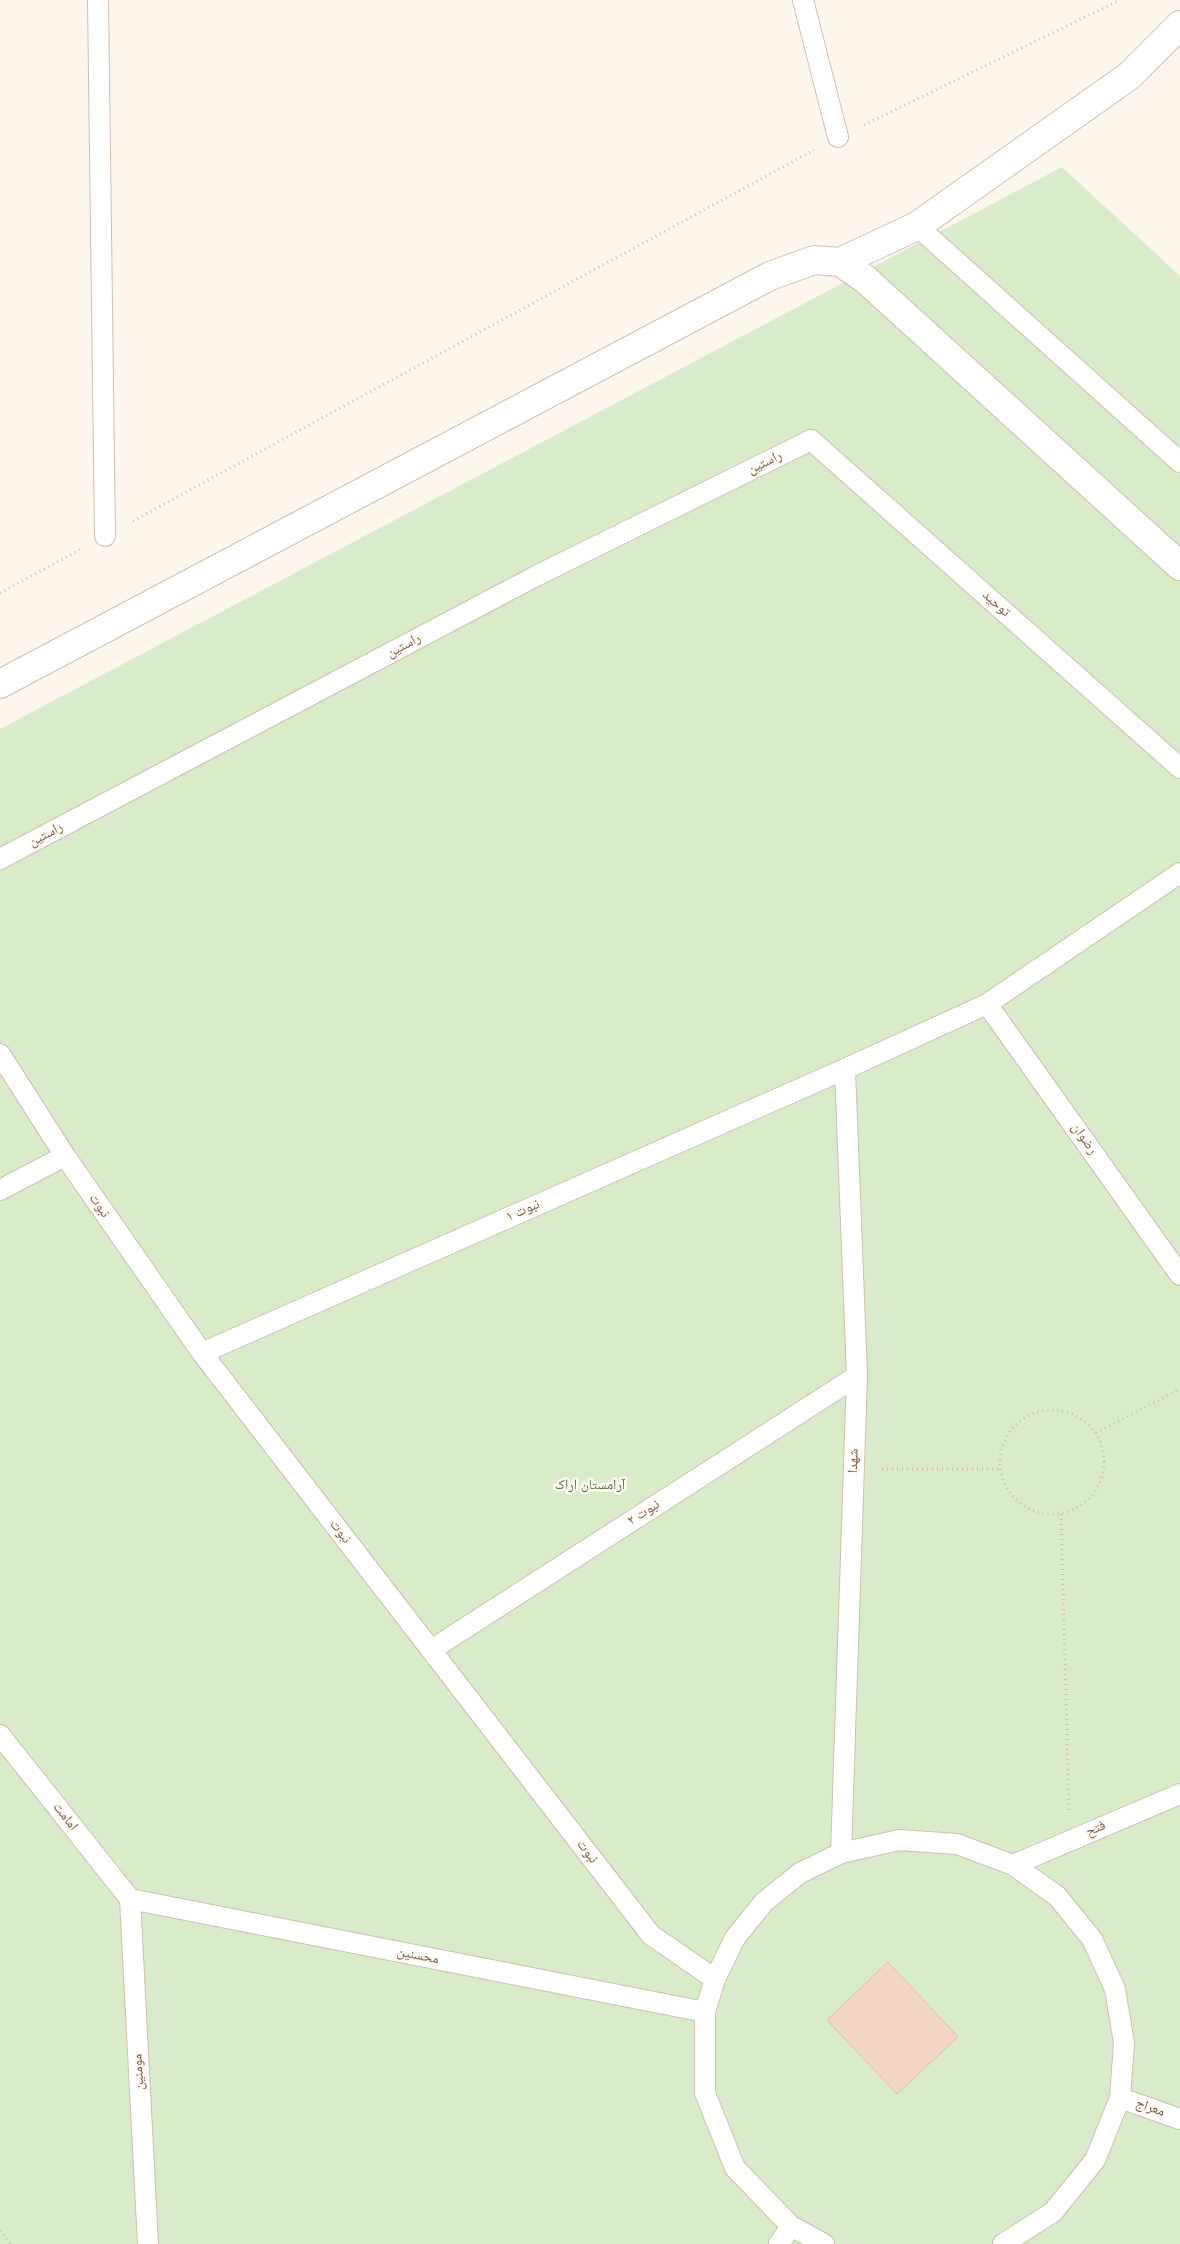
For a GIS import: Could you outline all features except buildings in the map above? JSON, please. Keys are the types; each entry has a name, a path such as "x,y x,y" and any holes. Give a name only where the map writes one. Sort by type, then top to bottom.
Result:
{"street":[{"path":"0,684 770,276 814,260 840,262 917,226 1129,76 1180,25"},
{"path":"840,262 864,279 1180,566"}],"lane":[{"path":"98,0 105,536"},
{"path":"803,0 838,137"},
{"path":"917,226 1180,462"},
{"name":"توحید","path":"811,440 1180,768"},
{"name":"راستین","path":"0,859 536,576 811,440"},
{"name":"نبوت ۱","path":"202,1354 988,1004 1180,873"},
{"name":"رضوان","path":"988,1004 1180,1275"},
{"name":"نبوت","path":"0,1054 65,1156 202,1354 651,1935 715,1979"},
{"name":"شهدا","path":"841,1853 857,1376 845,1069"},
{"path":"0,1190 65,1156"},
{"name":"نبوت ۲","path":"431,1650 857,1376"},
{"name":"امامت","path":"0,1735 130,1899"},
{"name":"فتح","path":"1013,1864 1180,1794"},
{"path":"824,2244 791,2226 735,2168 705,2093 705,2012 715,1979 735,1938 764,1902 800,1873 841,1853 899,1840 957,1844 1013,1864 1057,1896 1092,1939 1115,1989 1124,2043 1120,2098 1095,2160 1053,2212 1003,2244"},
{"name":"محسنین","path":"130,1899 705,2012"},
{"name":"مومنین","path":"130,1899 148,2244"},
{"name":"معراج","path":"1120,2098 1180,2119"},
{"path":"778,2244 791,2226"}],"path":[{"path":"0,593 838,137 1120,0"},
{"path":"1096,1432 1180,1389"},
{"path":"1050,1409 1068,1411 1084,1420 1096,1432 1103,1449 1104,1467 1099,1484 1090,1498 1077,1508 1061,1514 1044,1514 1021,1504 1005,1485 1000,1469 1001,1452 1006,1435 1018,1422 1033,1412 1050,1409"},
{"path":"854,1469 1000,1469"},
{"path":"1061,1514 1070,1841"},
{"path":"0,2231 11,2244"}],"green space":[{"name":"آرامستان اراک","path":"1062,167 1180,276 1180,2244 0,2244 0,729"}]}
